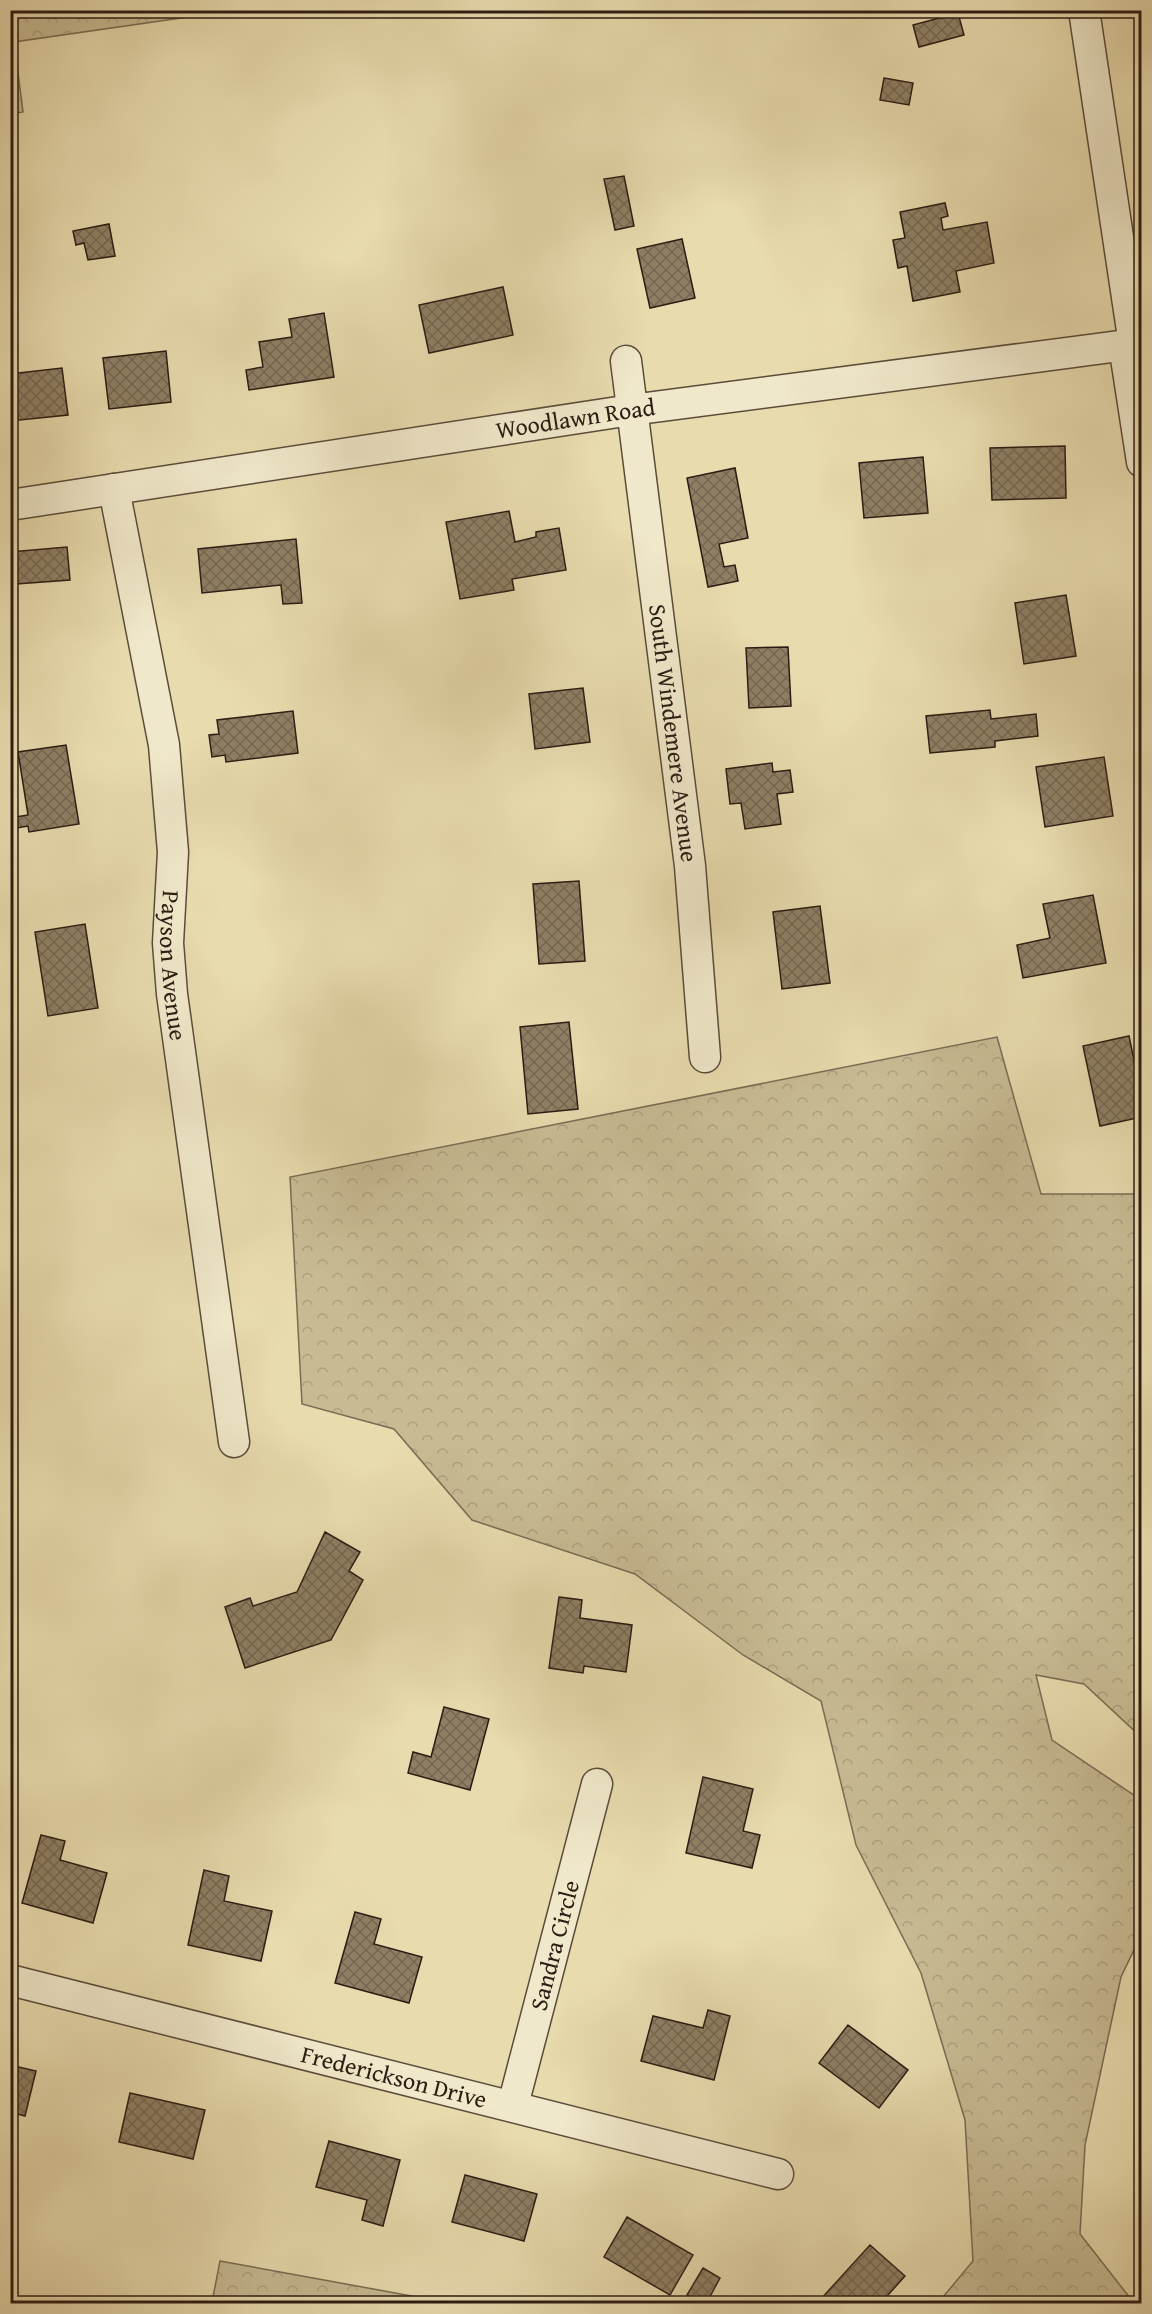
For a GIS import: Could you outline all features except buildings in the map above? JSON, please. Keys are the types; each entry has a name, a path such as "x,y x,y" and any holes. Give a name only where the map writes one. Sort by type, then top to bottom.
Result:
{"street":[{"path":"1084,10 1133,344 1142,462"},
{"name":"Woodlawn Road","path":"10,505 631,410 1133,344"},
{"name":"South Windemere Avenue","path":"626,361 690,866 705,1057"},
{"name":"Payson Avenue","path":"114,489 164,745 173,852 168,944 172,994 234,1442"},
{"name":"Sandra Circle","path":"513,2105 597,1784"},
{"name":"Frederickson Drive","path":"10,1980 513,2105 778,2174"}],"green space":[{"path":"10,11 230,11 14,42 23,112 11,114"},
{"path":"997,1037 1041,1194 1141,1194 1141,1737 1084,1684 1036,1675 1052,1740 1141,1800 1141,1935 1121,1977 1085,2145 1080,2234 1134,2303 938,2303 973,2261 965,2120 921,1973 856,1845 821,1701 743,1655 635,1574 472,1520 394,1429 302,1404 290,1177"},
{"path":"220,2261 452,2303 212,2302"}]}
